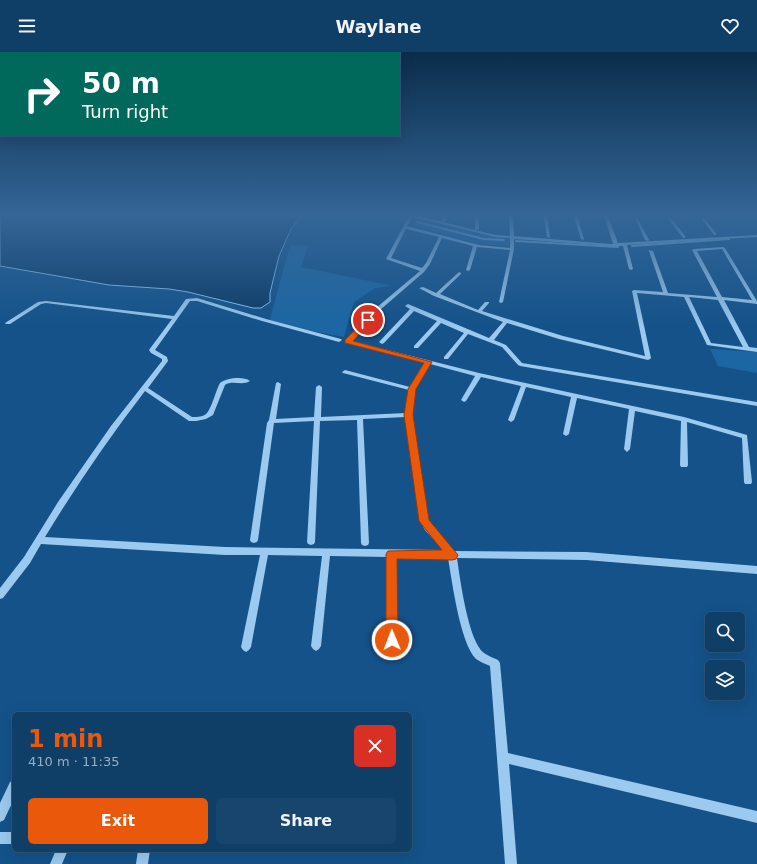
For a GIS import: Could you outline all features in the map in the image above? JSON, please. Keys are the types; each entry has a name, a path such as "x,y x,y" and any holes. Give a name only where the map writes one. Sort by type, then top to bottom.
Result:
{"street":[{"path":"392,252 388,259 422,270"},
{"path":"434,252 428,264 378,309 348,342 479,375 684,419 745,436 748,482"},
{"path":"468,270 474,252"},
{"path":"501,302 511,252"},
{"path":"627,252 631,269"},
{"path":"651,252 666,294"},
{"path":"695,252 747,349"},
{"path":"725,252 756,303"},
{"path":"436,295 459,273"},
{"path":"421,288 506,322 571,341 648,358 634,291 756,303"},
{"path":"686,296 709,344 757,350"},
{"path":"0,595 39,540 61,504 96,453 164,361 165,358 163,356 153,352 153,347 188,300 197,299 264,320 339,340"},
{"path":"8,322 40,303 46,302 175,318"},
{"path":"479,312 487,303"},
{"path":"382,342 410,308 504,346 520,364 757,404"},
{"path":"416,347 440,320"},
{"path":"490,341 506,322"},
{"path":"446,358 467,332"},
{"path":"428,362 412,389 408,415 424,521 452,555 462,611 471,642 480,656 495,663 511,864"},
{"path":"344,372 412,389"},
{"path":"464,400 479,375"},
{"path":"144,388 191,419 195,419 207,416 211,413 222,384 227,381 247,381"},
{"path":"254,540 270,423 272,421 278,384"},
{"path":"511,420 524,385"},
{"path":"311,542 319,387"},
{"path":"566,434 575,395"},
{"path":"627,448 632,407"},
{"path":"272,421 408,415"},
{"path":"360,417 365,543"},
{"path":"684,419 684,465"},
{"path":"39,540 265,552 586,556 757,570"},
{"path":"246,647 265,552"},
{"path":"316,646 326,553"},
{"path":"392,554 392,640"},
{"path":"502,757 757,817"},
{"path":"0,816 12,790"},
{"path":"0,838 12,838"},
{"path":"56,864 61,852"},
{"path":"142,864 144,852"}],"shaded area":[{"path":"0,252 281,252 270,293 270,302 261,308 253,308 188,292 169,289 109,285 0,266"},
{"path":"288,252 306,252 301,267 393,286 375,288 354,302 344,337 269,323"},
{"path":"710,349 757,352 757,373 718,366"}],"route":[{"path":"368,320 348,342 428,362 412,389 408,415 424,521 428,528 452,555 392,554 392,640"}]}
